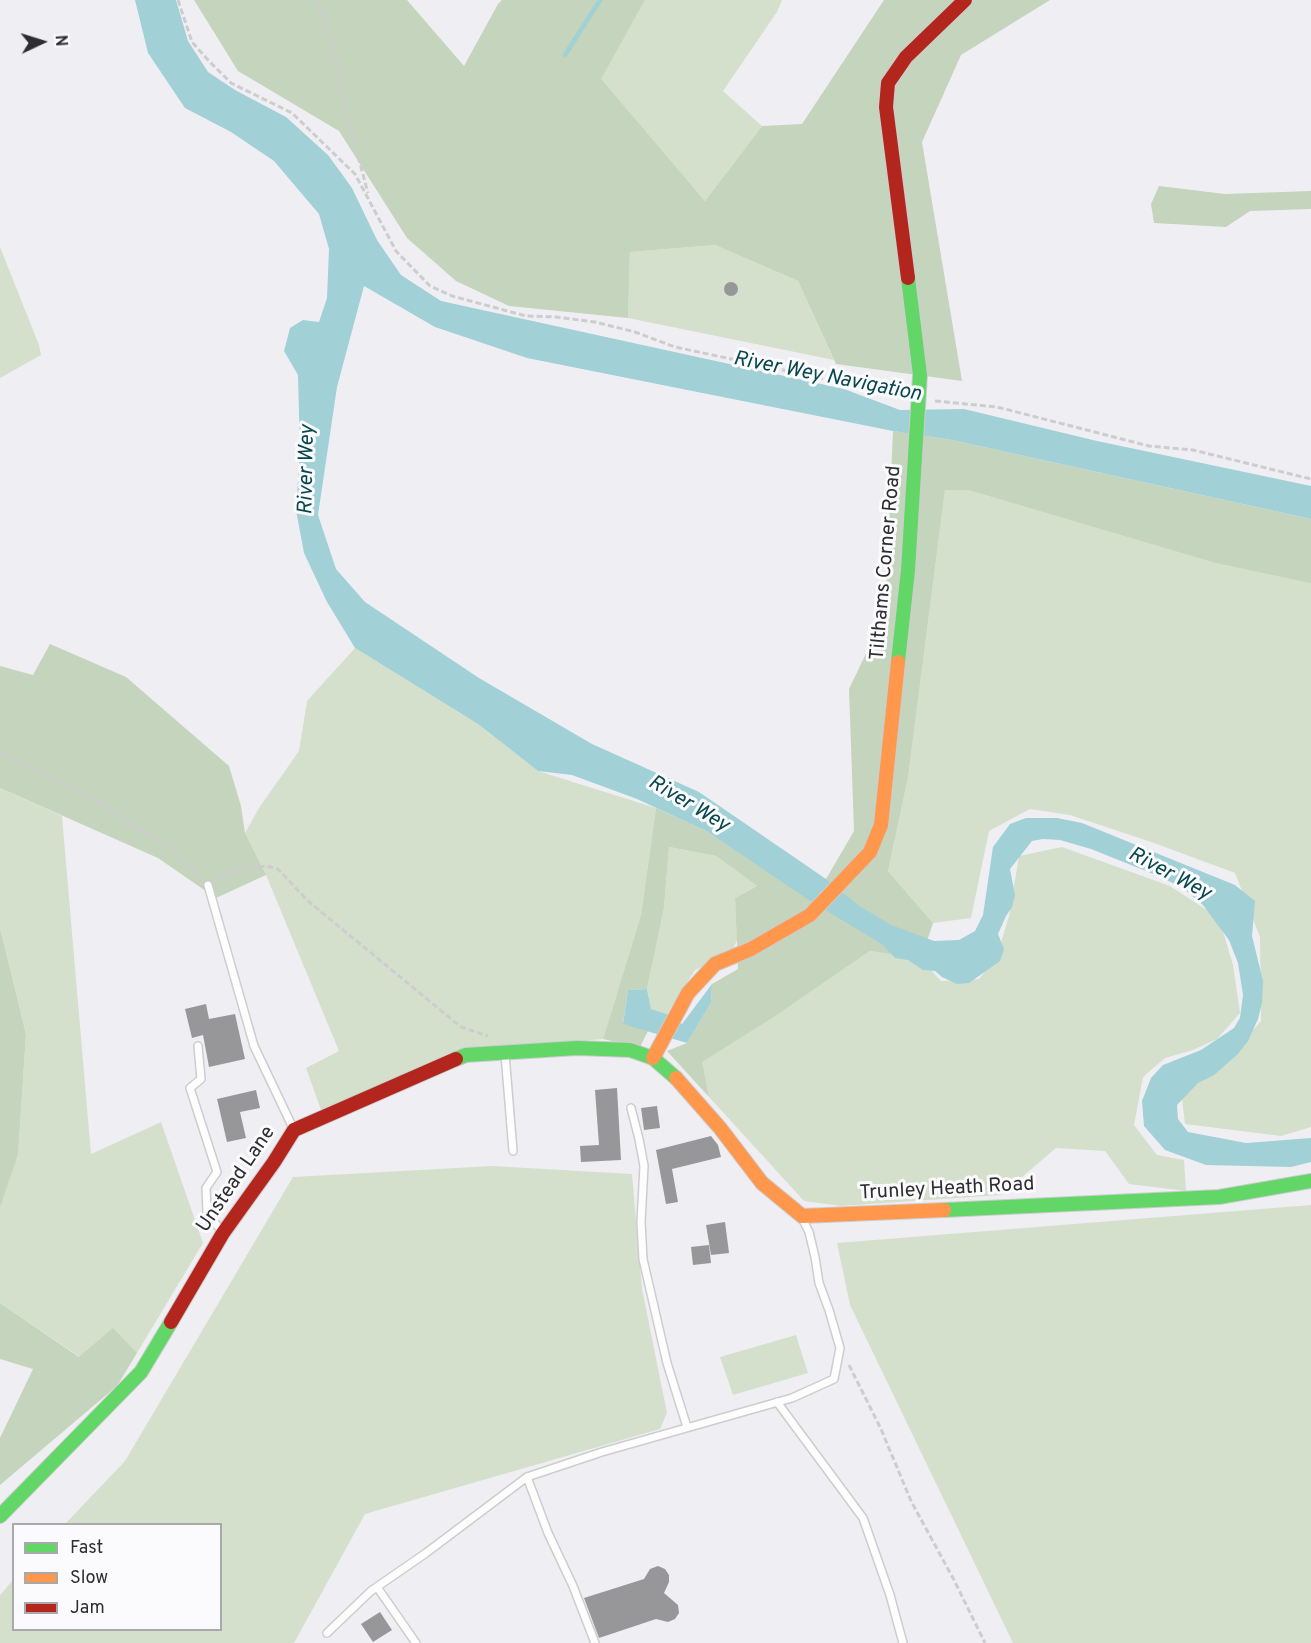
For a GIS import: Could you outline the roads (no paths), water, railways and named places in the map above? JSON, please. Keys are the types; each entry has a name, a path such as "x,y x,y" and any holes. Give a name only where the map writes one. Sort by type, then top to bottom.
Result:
{"street":[{"name":"Tilthams Corner Road","path":"653,1058 688,993 715,964 751,949 810,915 870,852 881,825 907,582 920,375 886,107 888,83 906,57 965,0"},
{"name":"Unstead Lane","path":"0,1516 141,1372 223,1233 294,1130 466,1055 578,1048 630,1050 653,1058"},
{"path":"653,1058 679,1081 762,1183 802,1216"},
{"name":"Trunley Heath Road","path":"802,1216 1219,1197 1311,1181"}],"lane":[{"path":"208,885 254,1046 294,1130"},
{"path":"198,1046 201,1079 190,1088 217,1172 206,1188 207,1212 223,1233"},
{"path":"505,1053 513,1150"},
{"path":"631,1108 644,1166 641,1222 644,1259 667,1363 687,1427"},
{"path":"327,1633 377,1587 426,1553 527,1476 602,1452 792,1398 834,1378 840,1348 819,1283 809,1232 802,1216"},
{"path":"777,1402 863,1518 890,1595 903,1643"},
{"path":"527,1476 548,1533 573,1586 595,1643"},
{"path":"377,1587 416,1643"}],"water":[{"name":"River Wey","path":"135,0 176,0 188,41 208,72 235,90 286,117 328,155 352,188 377,240 401,275 441,301 844,389 900,410 964,409 1097,441 1311,486 1311,519 952,440 893,431 527,358 435,327 364,286 337,387 318,515 336,569 365,602 479,678 592,744 699,792 826,879 858,905 891,925 934,941 959,940 975,931 983,915 993,847 1010,824 1026,818 1057,818 1082,823 1235,885 1255,901 1252,936 1263,981 1262,1003 1248,1041 1237,1055 1214,1075 1198,1083 1177,1105 1178,1119 1188,1132 1246,1143 1311,1138 1311,1162 1291,1167 1206,1165 1165,1150 1144,1126 1142,1101 1151,1078 1163,1065 1201,1050 1234,1028 1240,1018 1243,995 1238,963 1229,940 1203,905 1184,889 1161,877 1091,849 1060,840 1032,841 1010,869 1015,895 1012,907 998,934 1004,949 1000,961 969,983 957,984 935,971 923,970 908,960 895,958 882,944 812,902 706,831 637,799 572,775 538,771 478,724 355,648 327,602 304,553 296,510 300,452 298,375 284,351 290,328 303,320 319,322 327,298 329,249 319,214 274,161 231,132 185,108 148,53"},
{"path":"712,984 711,1003 687,1043 623,1024 628,990 647,989 651,1009 667,1014 682,1024"}],"waterway":[{"path":"565,55 600,0"}],"water label":[{"name":"River Wey Navigation","path":"827,378"}]}
